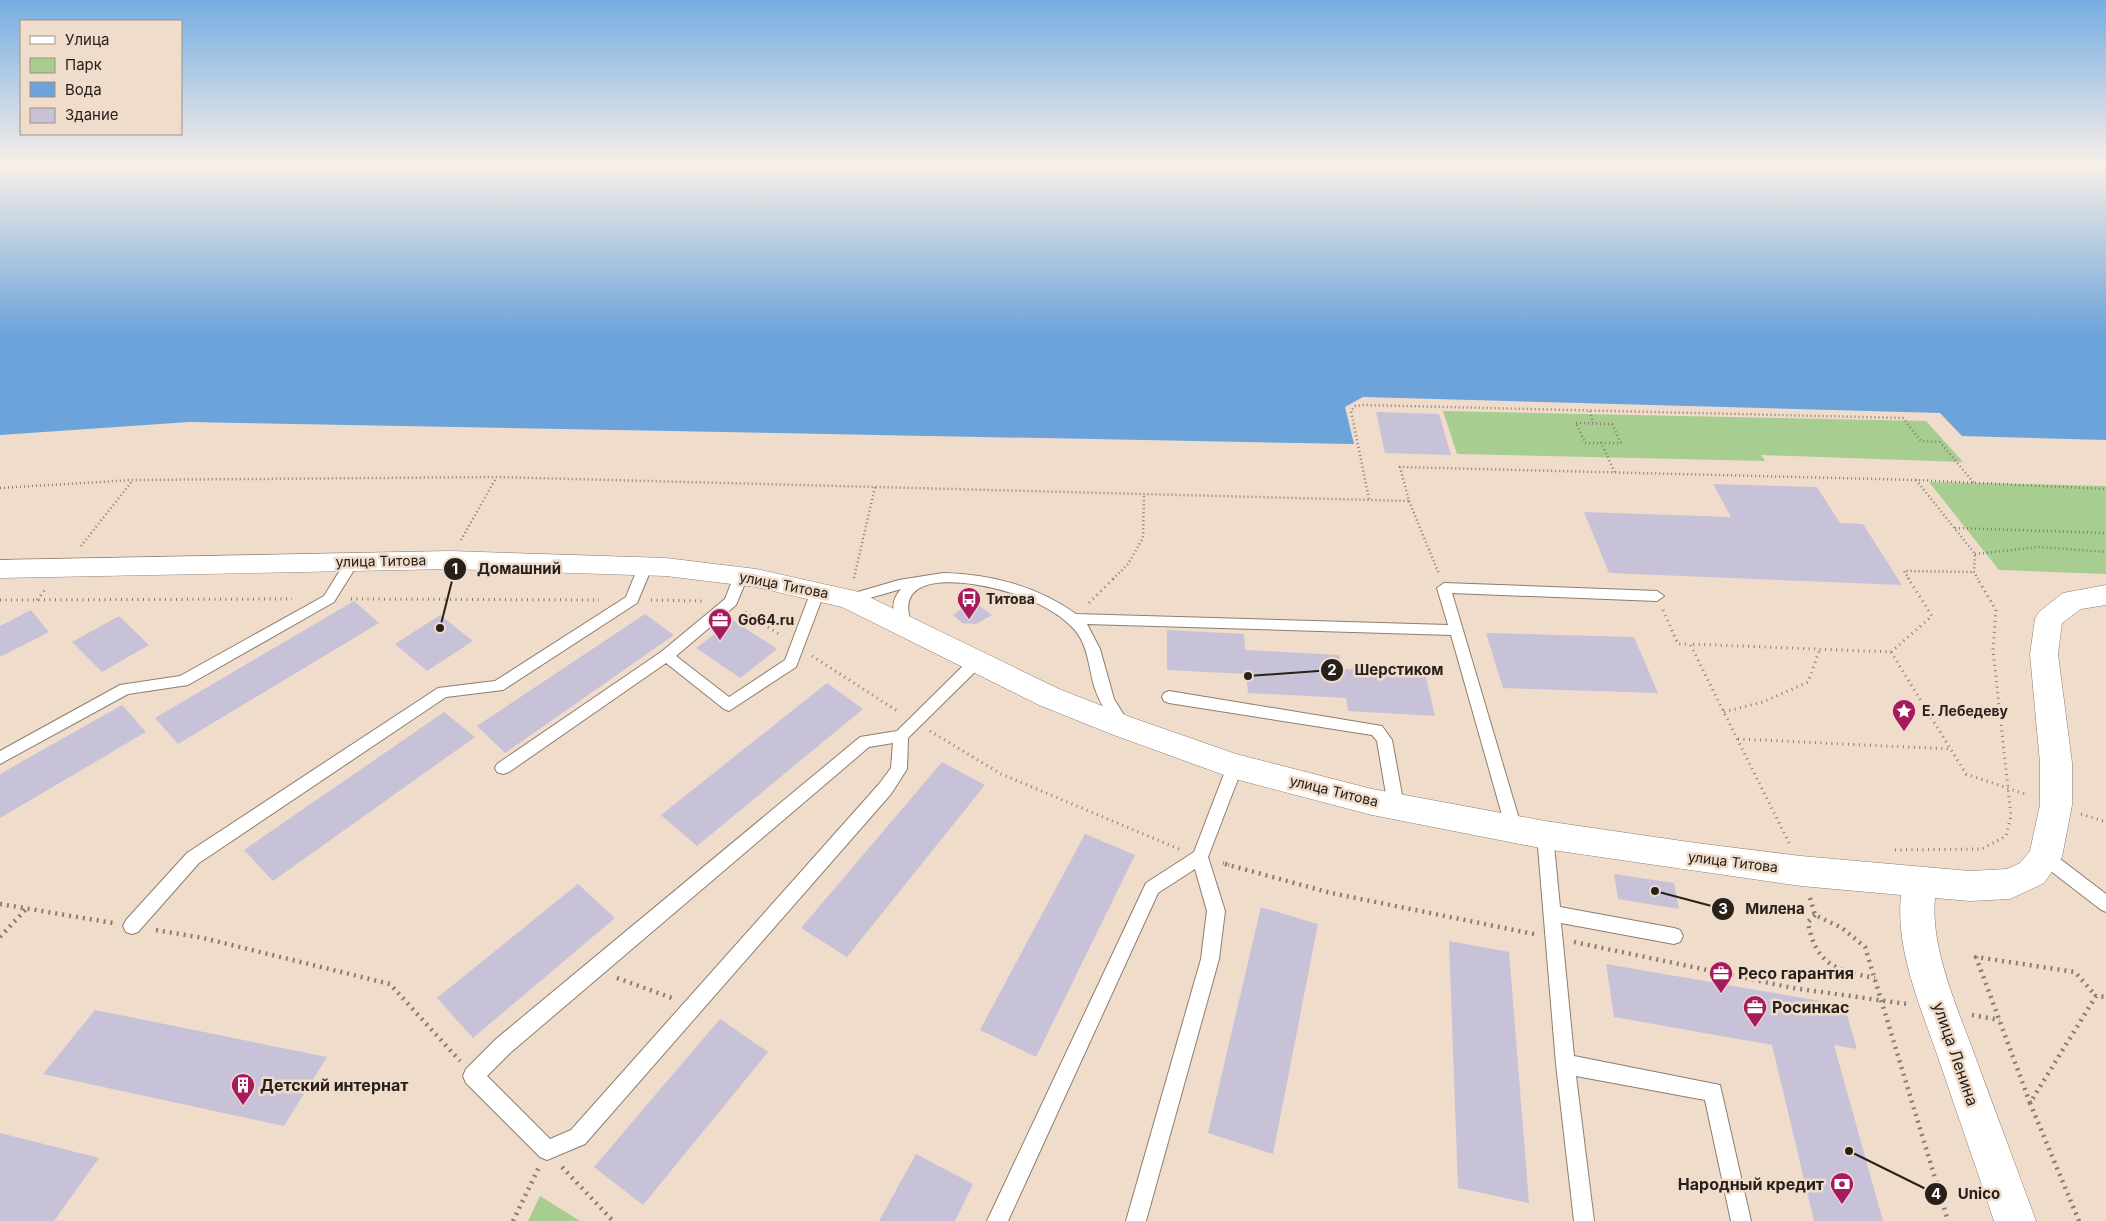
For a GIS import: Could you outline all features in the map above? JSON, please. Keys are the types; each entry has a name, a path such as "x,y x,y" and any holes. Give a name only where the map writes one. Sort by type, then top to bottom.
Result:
{"main road":[{"name":"улица Титова","path":"0,569 66,566 450,560 645,567 741,576 849,599 1049,697 1122,726 1234,766 1396,806 1545,835 1796,853 1919,882 1970,886 2010,884 2032,873 2045,857"},
{"path":"2045,857 2056,805 2056,764 2044,654 2049,620 2073,600 2106,595"},
{"name":"улица Ленина","path":"1919,882 1916,913 1923,953 1940,1010 2015,1221"}],"lane":[{"path":"0,758 125,689 183,681 329,599 352,562"},
{"path":"132,926 193,858 442,692 498,686 632,600 645,567"},
{"path":"503,768 666,656 731,602 741,576"},
{"path":"849,599 895,584 950,576 983,580 1014,588 1048,603 1074,619 1086,632 1096,654 1105,696 1122,726"},
{"path":"905,625 899,611 901,598 910,587 927,578"},
{"path":"1514,829 1444,588 1656,596"},
{"path":"666,656 729,705 792,663 796,646 818,591"},
{"path":"1074,619 1456,630"},
{"path":"900,736 900,769 885,789 578,1137 547,1150 473,1076 503,1046 865,741 900,736 977,661"},
{"path":"1169,697 1376,730 1384,740 1396,806"},
{"path":"998,1221 1152,888 1200,857 1234,766"},
{"path":"1545,835 1565,1064 1584,1221"},
{"path":"1136,1221 1210,959 1216,911 1200,857"},
{"path":"2045,857 2106,904"},
{"path":"1552,913 1674,936"},
{"path":"1565,1064 1713,1092 1741,1221"}],"path":[{"path":"1369,500 1351,411 1355,406 1363,405 1903,418 1921,442 1940,442 1974,483"},
{"path":"1590,411 1593,423"},
{"path":"1576,423 1612,424 1621,443 1601,442 1585,442 1576,423"},
{"path":"1601,442 1615,472"},
{"path":"1444,588 1409,501 1400,467 1916,480 2106,489"},
{"path":"0,488 133,480 496,477 1409,501"},
{"path":"475,516 496,477"},
{"path":"101,521 133,480"},
{"path":"1893,850 1982,849 2006,836 2011,816 1992,650 1996,610 1974,572 1975,554 1916,480"},
{"path":"849,599 875,486"},
{"path":"1074,619 1128,564 1143,538 1144,494"},
{"path":"1954,528 2106,533"},
{"path":"1975,554 2040,546 2106,552"},
{"path":"1656,596 1678,644 1891,652 1932,616 1904,571 1974,572"},
{"path":"0,600 329,599 731,602 914,722 1001,774 1200,857 1331,893 1793,988 1882,1000"},
{"path":"1690,644 1796,853 1815,914"},
{"path":"1724,712 1763,702 1808,682 1820,649"},
{"path":"1891,652 1966,774 2106,822"},
{"path":"1737,739 1951,749"},
{"path":"0,904 203,938 390,984 473,1076"},
{"path":"0,938 27,908"},
{"path":"1815,914 1835,921 1865,947 1948,1221"},
{"path":"1815,914 1808,922 1810,941 1822,959 1844,973 1875,978"},
{"path":"2079,1221 2030,1103 1976,957 2075,972 2096,996 2106,997"},
{"path":"594,969 694,1006"},
{"path":"2030,1103 2096,996"},
{"path":"513,1221 547,1150 613,1221"}],"green space":[{"path":"1443,411 1926,421 1963,462 1761,455 1765,461 1457,454"},
{"path":"1929,482 2106,486 2106,574 1999,570"},
{"path":"540,1196 580,1221 528,1221"}],"water":[{"path":"0,222 2106,222 2106,440 1962,436 1940,413 1363,397 1345,407 1354,444 189,422 0,435"}],"building":[{"path":"1376,412 1439,414 1451,455 1385,453"},
{"path":"1713,484 1817,487 1840,523 1863,524 1902,585 1609,573 1584,512 1731,517"},
{"path":"354,601 379,623 178,744 155,718"},
{"path":"967,604 978,605 992,615 976,624 962,623 953,615"},
{"path":"31,610 49,632 0,657 0,626"},
{"path":"645,614 674,635 505,753 477,726"},
{"path":"440,615 473,641 427,671 395,644"},
{"path":"119,616 149,645 102,672 72,642"},
{"path":"733,620 777,649 740,678 696,648"},
{"path":"1167,630 1244,634 1245,650 1339,655 1342,669 1425,673 1435,716 1348,711 1346,698 1248,693 1246,674 1167,670"},
{"path":"1486,633 1634,637 1658,693 1503,688"},
{"path":"827,683 863,709 697,846 661,815"},
{"path":"122,705 146,732 0,818 0,774"},
{"path":"444,712 475,737 273,881 244,850"},
{"path":"942,762 985,785 847,957 801,928"},
{"path":"1085,834 1135,855 1036,1057 980,1030"},
{"path":"1614,874 1674,883 1679,909 1618,899"},
{"path":"578,884 615,918 473,1038 437,998"},
{"path":"1261,907 1318,924 1273,1154 1208,1133"},
{"path":"1449,941 1509,952 1529,1203 1458,1188"},
{"path":"1606,964 1844,1005 1857,1049 1834,1045 1883,1221 1814,1221 1772,1045 1614,1017"},
{"name":"Детский интернат","path":"95,1010 327,1057 284,1126 43,1074"},
{"path":"720,1019 768,1052 643,1205 594,1167"},
{"path":"0,1133 99,1158 54,1221 0,1221"},
{"path":"916,1154 973,1184 955,1221 879,1221"}],"place":[{"name":"Титова","path":"969,620"},
{"name":"Домашний","path":"440,628"},
{"name":"Go64.ru","path":"720,641"},
{"name":"Шерстиком","path":"1248,676"},
{"name":"Е. Лебедеву","path":"1904,732"},
{"name":"Милена","path":"1655,891"},
{"name":"Ресо гарантия","path":"1721,994"},
{"name":"Росинкас","path":"1755,1028"},
{"name":"Детский интернат","path":"243,1106"},
{"name":"Unico","path":"1849,1151"},
{"name":"Народный кредит","path":"1842,1205"}]}
